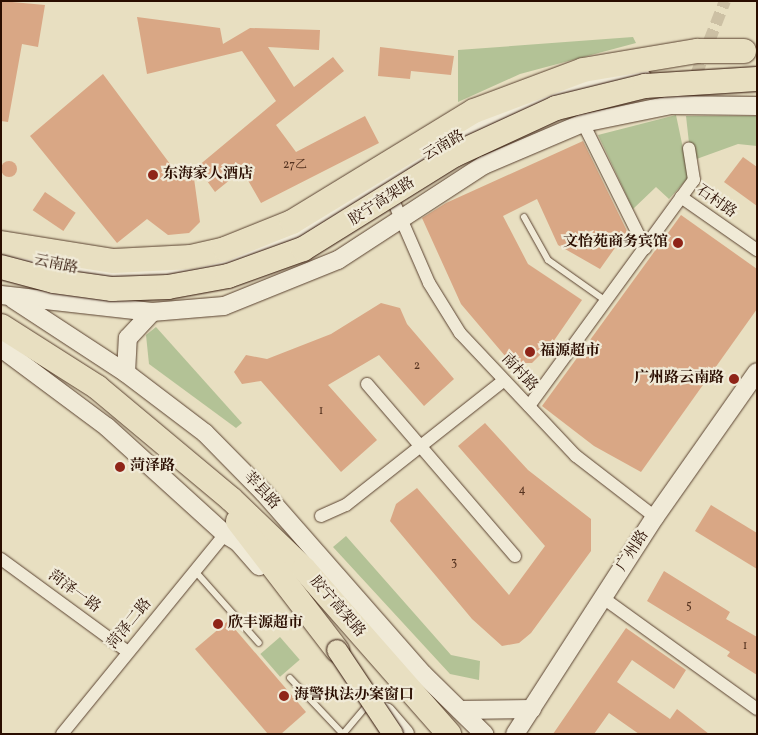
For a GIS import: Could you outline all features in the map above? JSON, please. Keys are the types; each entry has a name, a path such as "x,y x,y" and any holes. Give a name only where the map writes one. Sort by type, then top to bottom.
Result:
{"highway":[{"path":"2,253 114,261 173,259 225,249 292,222 434,133 474,111 583,70 697,51 753,57"},
{"name":"胶宁高架路","path":"2,253 54,281 112,289 168,287 228,276 311,245 454,155 556,108 645,86 757,79"},
{"name":"胶宁高架路","path":"1,326 124,407 288,553 449,734"},
{"path":"124,407 212,490 337,650"}],"main road":[{"name":"云南路","path":"2,253 115,276 183,272 290,237 486,123 555,97 612,81 753,57"},
{"path":"4,294 152,312 224,306 278,288 338,260 484,166 583,123 671,105 757,106"},
{"name":"莘县路","path":"4,294 126,373 205,433 251,479 460,710 484,734"},
{"path":"126,373 128,338 152,312"},
{"path":"1,348 107,427 225,534 238,542 405,734"},
{"name":"广州路","path":"514,734 655,517 757,372"},
{"path":"337,650 393,734"},
{"path":"460,710 532,709"}],"street":[{"path":"583,123 645,248"},
{"path":"528,406 694,180 689,148"},
{"name":"南村路","path":"385,182 429,283 460,334 576,456 655,517"},
{"name":"石村路","path":"681,197 757,250"},
{"path":"321,516 346,505 504,380"},
{"path":"367,384 515,556"},
{"name":"菏泽二路","path":"62,734 225,534"},
{"name":"菏泽一路","path":"1,559 128,652"},
{"path":"602,598 757,709"}],"lane":[{"path":"524,217 548,260 606,301"},
{"path":"194,571 259,643"},
{"path":"290,678 343,734 373,698"}],"green space":[{"path":"633,37 636,43 520,74 458,102 458,50"},
{"path":"676,115 689,177 669,199 656,187 633,209 598,135"},
{"path":"686,116 757,116 757,146 738,144 691,161"},
{"path":"156,327 242,423 236,428 149,364 146,335"},
{"path":"346,536 451,655 480,661 479,680 450,674 333,547"},
{"path":"280,637 300,660 280,677 260,654"}],"building":[{"path":"1,1 45,5 38,47 22,44 8,122 1,121"},
{"path":"137,17 220,28 223,44 250,28 320,30 319,50 268,47 294,87 333,57 344,71 276,125 296,152 365,116 379,143 261,203 242,170 215,192 197,167 276,101 242,51 147,74"},
{"path":"380,47 454,56 451,75 411,71 410,79 378,76"},
{"path":"103,74 182,180 193,171 200,222 189,233 168,235 147,219 117,243 30,136"},
{"path":"583,141 627,231 600,269 558,245 537,199 503,216 528,264 582,300 553,342 532,363 511,363 461,304 422,218 446,203"},
{"path":"743,157 757,167 757,206 724,182"},
{"path":"9,161 17,169 9,177 1,169"},
{"path":"45,192 76,213 63,231 33,210"},
{"path":"681,215 757,269 757,309 641,472 594,446 542,406"},
{"path":"381,303 400,308 407,324 454,379 424,406 379,355 328,385 377,440 341,472 261,381 242,384 234,372 246,355 267,359 331,334"},
{"path":"485,423 528,470 591,519 591,551 531,633 519,643 502,646 472,619 390,521 396,504 417,488 509,595 545,546 458,446"},
{"path":"711,505 757,533 757,569 695,531"},
{"path":"664,571 730,612 726,619 757,637 757,675 727,656 730,652 647,601"},
{"path":"228,621 306,712 281,734 268,734 195,649"},
{"path":"626,628 686,670 674,689 632,660 617,682 670,719 677,709 709,734 639,734 609,713 594,734 553,734"}],"tunnel":[{"path":"683,108 725,1"}],"place":[{"name":"东海家人酒店","path":"153,175"},
{"name":"文怡苑商务宾馆","path":"678,243"},
{"name":"福源超市","path":"530,352"},
{"name":"广州路云南路","path":"734,379"},
{"name":"菏泽路","path":"120,467"},
{"name":"欣丰源超市","path":"218,624"},
{"name":"海警执法办案窗口","path":"284,696"}]}
